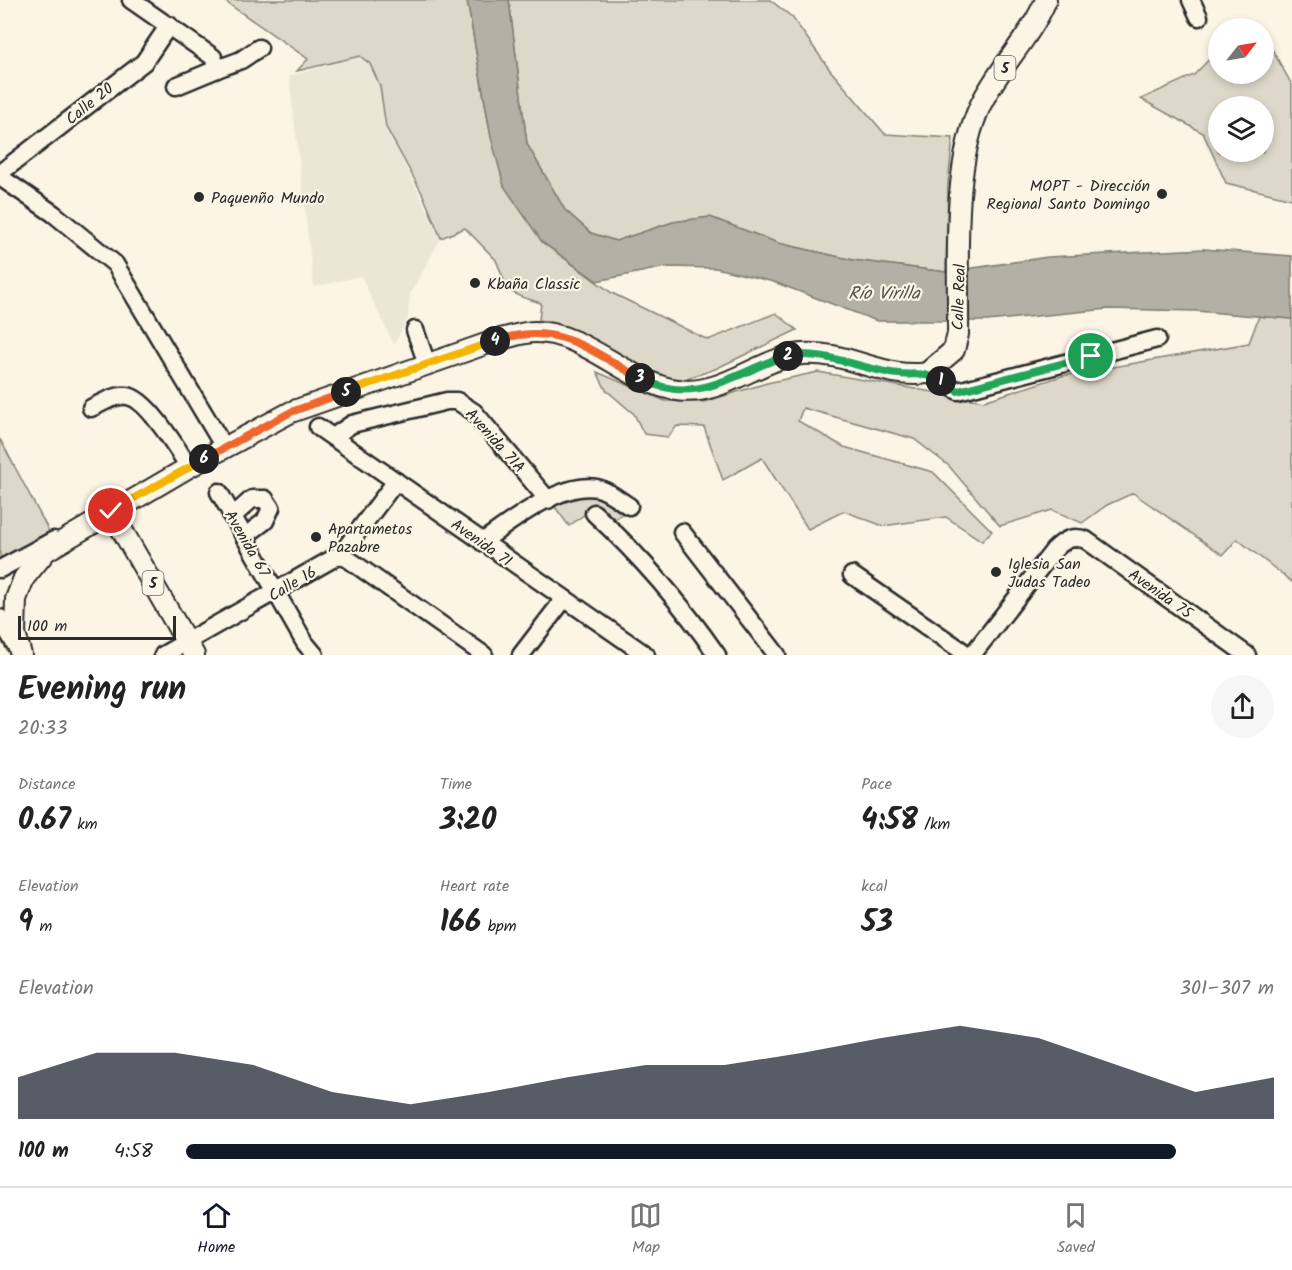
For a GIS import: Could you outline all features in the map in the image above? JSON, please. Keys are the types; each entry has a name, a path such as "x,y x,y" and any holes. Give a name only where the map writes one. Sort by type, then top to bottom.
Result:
{"main road":[{"name":"Calle Real","path":"927,373 954,350 958,334 963,176 970,138 981,105 1022,43 1046,0"},
{"path":"21,655 15,633 14,610 20,588 30,568 46,551 111,511 291,412 500,339 535,332 559,336 660,388 681,391 717,385 783,357 805,354 836,358 891,373 927,373"},
{"name":"5","path":"111,511 191,648"}],"street":[{"path":"131,0 213,57 217,69"},
{"path":"1191,0 1199,17"},
{"name":"Calle 20","path":"0,175 144,62 169,25"},
{"path":"176,86 241,60 259,48"},
{"path":"0,175 54,214 115,264 224,447"},
{"path":"415,330 427,364"},
{"path":"927,373 958,391 1157,339"},
{"path":"91,408 122,396 133,398 152,415 189,467"},
{"name":"Avenida 71A","path":"333,437 359,422 447,401 457,402 474,412 548,500"},
{"name":"Avenida 71","path":"318,427 646,655"},
{"name":"Calle 16","path":"163,655 191,648 341,554 396,481"},
{"path":"482,542 525,512 576,489 595,488 629,506"},
{"name":"Avenida 67","path":"219,492 305,643 315,655"},
{"path":"232,517 252,499 265,499 269,503 271,508 269,516 244,537"},
{"path":"0,568 111,511"},
{"path":"594,513 644,562 680,604 717,655"},
{"path":"682,532 777,655"},
{"name":"Avenida 75","path":"970,655 1054,550 1073,538 1086,540 1247,655"},
{"path":"341,554 484,655"},
{"path":"852,575 970,655"},
{"path":"521,655 564,599"},
{"path":"0,618 21,655"}],"shaded area":[{"path":"223,0 467,0 491,137 542,242 612,293 708,340 776,313 797,330 715,369 681,381 657,377 567,329 539,320 541,303 508,290 496,260 465,228 441,238 423,195 386,127 380,86 370,64 360,56 297,71 308,59"},
{"path":"509,0 770,0 792,17 830,70 885,134 953,138 948,183 946,272 853,260 778,243 710,217 673,222 616,241 591,233 565,210 527,144"},
{"path":"1274,53 1292,85 1292,199 1226,183 1216,162 1274,162 1274,96 1208,96 1208,144 1203,133 1141,99 1194,75 1208,60 1208,84 1274,84"},
{"path":"361,56 370,64 380,86 386,127 441,238 410,294 408,317 394,345 361,276 314,287 289,76"},
{"path":"1259,316 1292,319 1292,582 1237,539 1223,555 1133,493 1107,505 1082,523 1052,510 1000,526 949,466 914,439 803,408 798,421 844,447 933,472 992,531 982,541 946,517 883,526 844,511 808,529 762,458 723,480 704,427 677,426 668,437 644,434 634,414 606,390 597,372 665,401 704,402 767,383 818,372 984,401 1062,376 1249,343"},
{"path":"0,439 51,535 0,564"},
{"path":"594,493 628,509 611,522 585,514 569,526 552,503"}],"water":[{"name":"Río Virilla","path":"467,0 509,0 527,144 565,210 591,233 616,241 673,222 710,217 778,243 853,260 946,272 1048,257 1204,249 1292,256 1292,319 1196,311 1108,309 987,321 877,321 774,282 716,268 666,267 597,281 542,242 504,186 491,137"}],"place":[{"name":"MOPT - Dirección Regional Santo Domingo","path":"1162,194"},
{"name":"Paquenño Mundo","path":"199,197"},
{"name":"Kbaña Classic","path":"475,283"},
{"name":"Apartametos Pazabre","path":"316,537"},
{"name":"Iglesia San Judas Tadeo","path":"996,572"}],"route":[{"path":"111,511 249,433 291,412 500,339 521,334 535,332 559,336 660,388 681,391 704,389 783,357 805,354 845,360 891,373 915,375 927,373 958,391 1091,356"}]}
